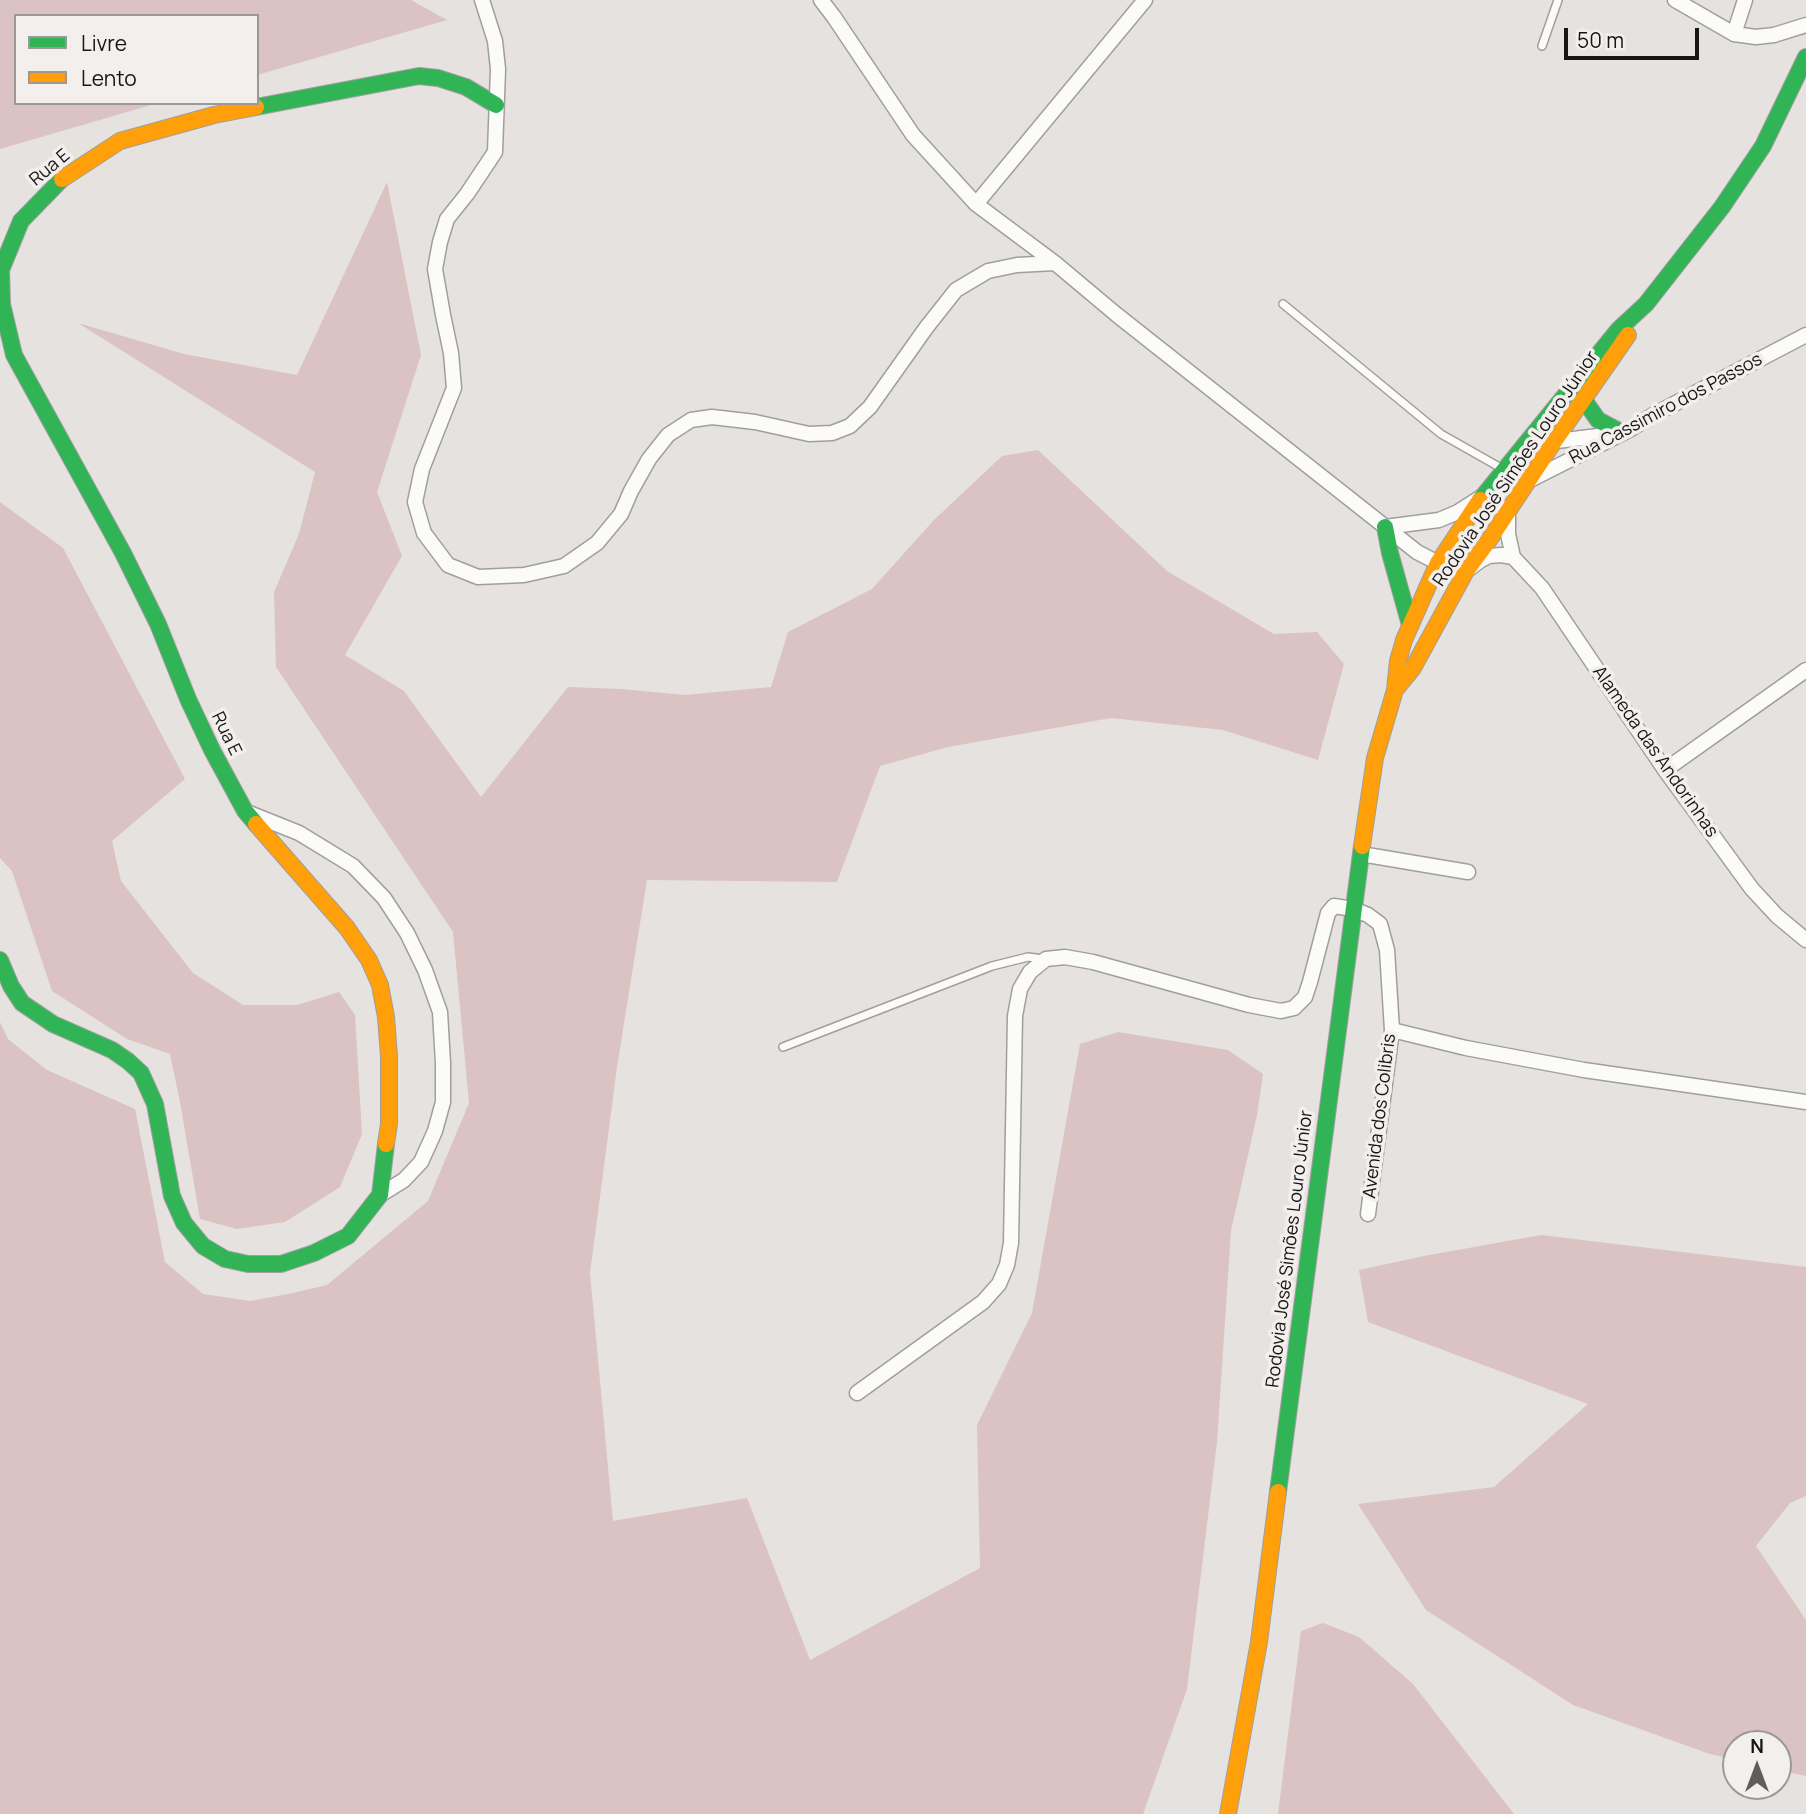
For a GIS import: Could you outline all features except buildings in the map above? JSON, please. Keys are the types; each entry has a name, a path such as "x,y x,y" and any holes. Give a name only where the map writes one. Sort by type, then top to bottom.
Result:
{"main road":[{"name":"Rodovia José Simões Louro Júnior","path":"1395,690 1413,667 1466,571 1616,354 1646,304 1722,207 1763,146 1806,57"},
{"name":"Rua E","path":"0,960 22,1003 53,1024 112,1050 142,1073 162,1130 172,1196 184,1223 202,1246 225,1259 248,1264 281,1264 314,1253 348,1236 380,1195 389,1124 389,1056 380,985 369,960 347,928 245,811 212,750 158,624 123,553 14,355 2,304 1,270 21,221 64,177 120,141 214,115 419,76 439,78 466,87 496,105"},
{"name":"Rodovia José Simões Louro Júnior","path":"1228,1814 1259,1642 1353,909 1375,758 1395,690 1398,661 1410,625 1438,563 1483,496 1594,359 1646,304"},
{"path":"1584,400 1598,420 1623,430"},
{"path":"1385,527 1410,625"}],"street":[{"path":"482,0 495,41 498,69 495,152 447,219 440,242 435,269 451,353 454,388 422,469 415,502 424,533 448,565 478,577 524,575 564,566 597,542 621,514 649,460 668,435 691,420 712,417 755,422 809,435 831,433 850,426 870,407 956,290 988,271 1017,265 1055,263"},
{"path":"821,0 913,135 976,204 1055,263 1117,315 1396,537 1417,552 1438,563 1466,571 1489,556 1513,557 1508,534 1508,512 1483,496 1439,520 1385,527"},
{"path":"976,204 1146,0"},
{"path":"1675,0 1734,34 1756,37 1806,25"},
{"path":"1734,34 1745,0"},
{"name":"Rua Cassimiro dos Passos","path":"1527,482 1806,335"},
{"path":"1524,445 1553,443 1623,430"},
{"name":"Alameda das Andorinhas","path":"1513,557 1542,588 1665,770 1752,889 1777,916 1806,940"},
{"path":"1665,770 1806,670"},
{"path":"245,811 299,833 353,866 384,898 407,933 440,1012 443,1102 435,1131 421,1162 404,1180 380,1195"},
{"path":"1361,853 1468,872"},
{"path":"857,1393 983,1302 999,1283 1007,1265 1011,1243 1015,1016 1020,989 1030,972 1046,959 1065,957 1281,1011 1294,1008 1305,997 1328,913 1334,906 1353,909"},
{"name":"Avenida dos Colibris","path":"1353,909 1380,924 1387,950 1392,1030 1368,1214"},
{"path":"1392,1030 1466,1048 1584,1070 1806,1102"}],"lane":[{"path":"1542,46 1558,0"},
{"path":"1283,304 1441,434 1504,470"},
{"path":"783,1047 992,966 1028,957 1046,959"}],"shaded area":[{"path":"0,0 411,0 447,20 259,74 259,14 14,14 14,105 151,105 0,149"},
{"path":"387,182 421,355 377,492 402,556 345,655 404,691 481,797 568,687 685,695 771,687 788,632 872,589 933,521 1002,456 1038,450 1167,571 1274,634 1317,632 1344,664 1318,760 1223,730 1111,718 948,747 880,766 837,882 647,880 617,1067 590,1273 613,1521 747,1498 810,1660 980,1568 977,1425 1032,1313 1080,1044 1118,1032 1228,1050 1263,1074 1257,1115 1231,1231 1217,1442 1187,1689 1143,1814 0,1814 0,1022 8,1039 47,1070 135,1109 165,1262 203,1294 250,1301 327,1285 428,1201 469,1103 453,932 276,667 274,592 299,534 315,472 78,323 184,354 297,375"},
{"path":"0,502 63,548 185,779 112,841 121,881 193,973 243,1005 297,1005 339,992 355,1015 362,1134 340,1187 285,1222 237,1229 200,1219 170,1054 127,1039 52,991 12,871 0,858"},
{"path":"1541,1235 1806,1267 1806,1496 1790,1503 1756,1546 1806,1620 1806,1776 1792,1773 1792,1730 1722,1730 1722,1757 1710,1754 1573,1705 1426,1610 1358,1504 1494,1487 1588,1404 1368,1322 1359,1270"},
{"path":"1323,1623 1359,1637 1413,1684 1514,1814 1278,1814 1301,1631"}],"traffic: fast":[{"path":"1480,500 1619,329 1646,304 1722,207 1763,146 1806,57"},
{"path":"256,107 419,76 438,78 466,87 496,105"},
{"path":"62,179 21,221 1,270 2,304 14,355 123,553 158,624 212,750 245,811 256,824"},
{"path":"1584,400 1598,420 1617,430"},
{"path":"1385,527 1410,625"},
{"path":"1278,1492 1362,846"},
{"path":"0,960 22,1003 53,1024 112,1050 141,1073 155,1104 172,1196 184,1223 203,1246 225,1259 248,1264 281,1264 314,1253 348,1236 380,1195 386,1144"}],"traffic: slow":[{"path":"62,179 120,141 214,115 256,107"},
{"path":"1395,690 1413,668 1466,571 1628,335"},
{"path":"1362,846 1375,758 1395,690 1398,661 1404,640 1438,563 1480,500"},
{"path":"256,824 347,928 369,960 380,985 389,1056 389,1124 386,1144"},
{"path":"1228,1814 1259,1642 1278,1492"}]}
